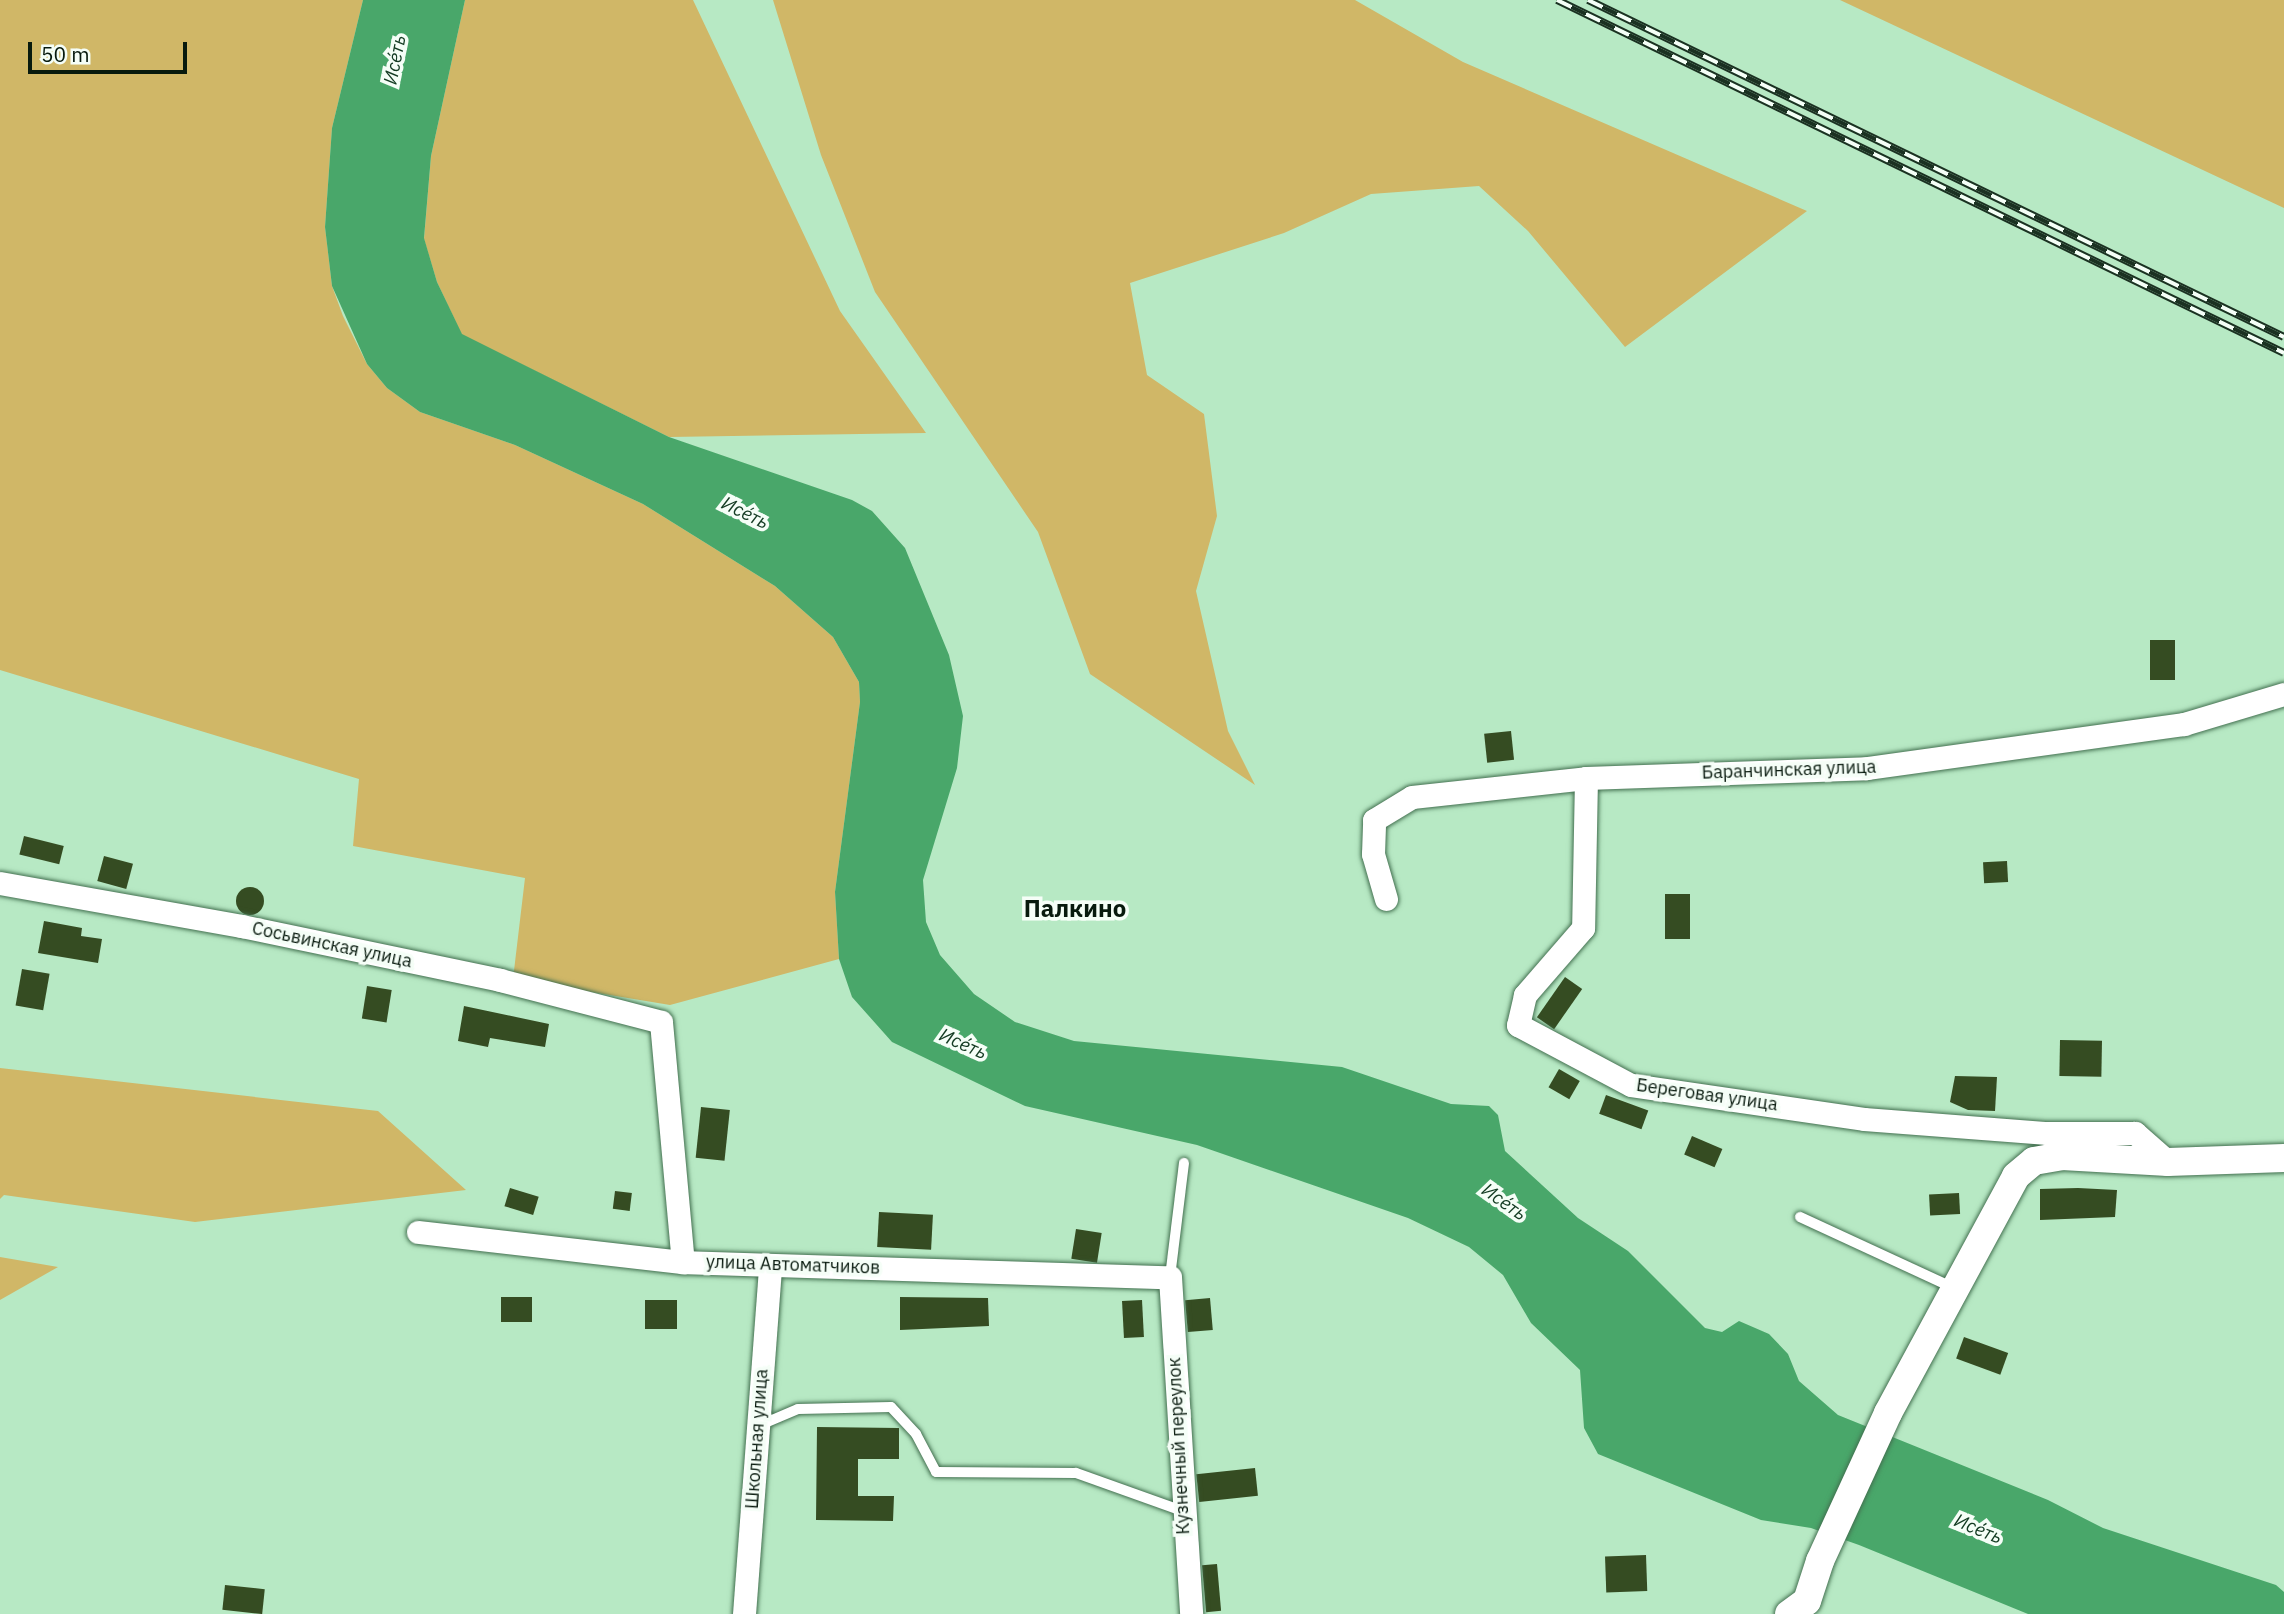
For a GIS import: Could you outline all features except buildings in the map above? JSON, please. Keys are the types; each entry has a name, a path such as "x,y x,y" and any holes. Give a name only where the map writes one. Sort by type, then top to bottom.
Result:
{"street":[{"name":"Баранчинская улица","path":"1386,899 1373,855 1374,820 1412,797 1586,778 1881,766 2184,724 2284,694"},
{"name":"Береговая улица","path":"1586,778 1583,928 1525,995 1518,1025 1631,1085 1864,1119 2048,1133 2136,1133 2168,1162"},
{"name":"Сосьвинская улица","path":"0,883 256,929 662,1022 683,1262"},
{"path":"1802,1610 1820,1561 1888,1413 2003,1198 2034,1161 2062,1156 2168,1162 2284,1158"},
{"name":"улица Автоматчиков","path":"418,1232 683,1262 1170,1277"},
{"name":"Школьная улица","path":"744,1614 770,1265"},
{"name":"Кузнечный переулок","path":"1170,1277 1191,1614"}],"lane":[{"path":"1170,1277 1184,1163"},
{"path":"1800,1217 1956,1289"},
{"path":"758,1426 798,1409 891,1406 916,1434 936,1472 1076,1473 1183,1511"}],"shaded area":[{"path":"0,0 363,0 332,128 325,227 332,286 343,316 367,364 387,388 420,412 515,445 643,504 775,586 833,637 859,682 860,702 835,892 839,959 670,1005 513,979 525,878 353,846 359,779 0,670"},
{"path":"465,0 693,0 840,311 926,433 669,437 462,335 437,282 424,239 431,156"},
{"path":"773,0 1355,0 1463,62 1807,211 1625,347 1528,231 1479,186 1371,194 1284,233 1130,283 1147,375 1204,414 1217,516 1196,591 1228,731 1255,785 1090,674 1038,532 875,292 821,155"},
{"path":"1840,0 2284,0 2284,208"},
{"path":"0,1068 378,1111 466,1190 195,1222 4,1195 0,1199"},
{"path":"0,1257 58,1267 0,1300"}],"water":[{"name":"Исе́ть","path":"363,0 465,0 431,156 424,238 437,282 462,334 669,437 852,500 872,511 905,548 949,655 963,716 957,768 923,880 926,922 940,955 974,994 1015,1022 1074,1041 1342,1067 1451,1104 1489,1106 1498,1115 1505,1151 1578,1218 1628,1251 1705,1328 1722,1332 1739,1321 1769,1334 1788,1354 1799,1381 1838,1415 2048,1500 2103,1528 2276,1585 2284,1592 2284,1614 2028,1614 1859,1545 1811,1528 1761,1520 1598,1454 1584,1428 1580,1370 1531,1323 1503,1275 1469,1247 1408,1218 1197,1145 1025,1106 892,1042 852,997 839,959 835,892 860,702 859,682 833,637 775,586 643,504 515,445 420,412 387,388 367,364 332,286 325,227 332,128"}],"railway":[{"path":"1557,0 2284,353"},
{"path":"1588,0 2284,337"}],"district":[{"name":"Палкино","path":"1075,909"}]}
